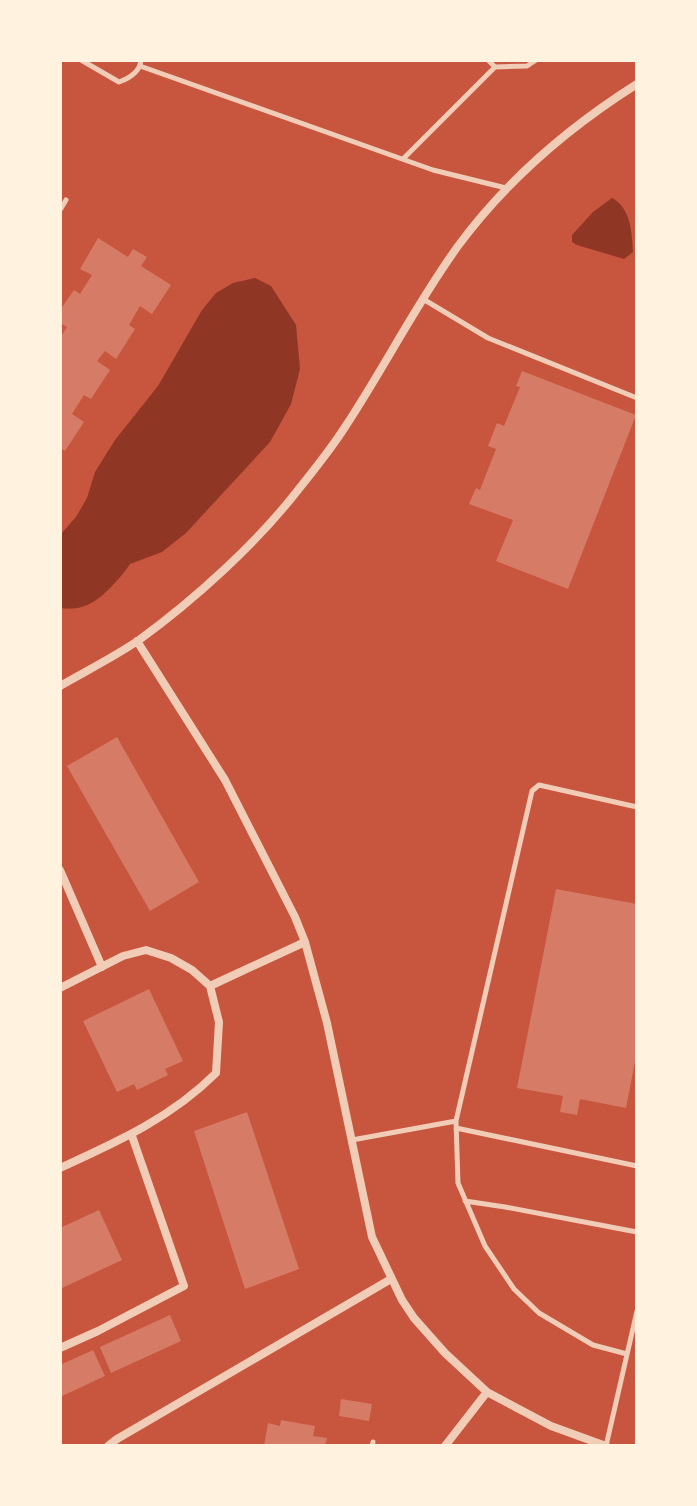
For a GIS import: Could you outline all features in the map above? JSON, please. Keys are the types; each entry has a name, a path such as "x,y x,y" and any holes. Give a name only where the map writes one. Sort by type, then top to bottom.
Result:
{"street":[{"path":"60,686 137,641 236,557 284,507 345,427 459,245 539,157 571,129 637,84"},
{"path":"137,641 225,780 295,917 327,1023 372,1237 402,1300 429,1336 487,1392 551,1426 606,1446"},
{"path":"60,870 102,967"},
{"path":"210,986 305,942"},
{"path":"60,988 123,956 146,950 182,964 210,986 219,1022 216,1073 197,1092 132,1136 60,1168"},
{"path":"60,1348 184,1286 132,1136"},
{"path":"108,1446 391,1279"},
{"path":"445,1446 487,1392"}],"lane":[{"path":"81,60 119,82 130,78 140,63 433,170 507,189"},
{"path":"488,60 495,67"},
{"path":"403,159 495,67 527,66 536,60"},
{"path":"60,210 66,200"},
{"path":"423,299 488,338 637,398"},
{"path":"627,1354 593,1345 539,1313 514,1289 485,1246 458,1183 456,1125 532,791 539,785 637,807"},
{"path":"352,1140 456,1125 637,1166"},
{"path":"465,1201 637,1232"},
{"path":"606,1446 637,1311"}],"shaded area":[{"path":"612,198 627,214 631,229 633,252 624,259 572,242 572,235 593,212"},
{"path":"255,278 271,286 296,325 300,369 291,404 270,442 186,533 162,552 130,564 113,585 90,604 60,608 60,535 87,498 95,472 115,440 158,386 202,310 216,293 233,283"}],"building":[{"path":"98,238 128,257 133,249 147,257 141,266 171,285 152,314 140,306 129,325 135,329 116,359 105,351 97,361 110,370 91,399 84,395 72,414 84,422 65,451 60,448 60,338 67,327 60,323 60,310 74,290 80,294 92,275 80,269"},
{"path":"522,371 636,415 568,589 496,561 513,520 469,504 476,488 480,490 496,449 488,446 497,423 504,426 520,387 516,386"},
{"path":"117,737 199,882 150,911 67,766"},
{"path":"556,889 637,904 637,1051 626,1108 580,1099 577,1115 560,1112 563,1096 517,1088"},
{"path":"149,989 183,1061 165,1069 168,1075 137,1090 134,1084 117,1092 83,1021"},
{"path":"247,1112 299,1269 245,1289 194,1131"},
{"path":"99,1210 122,1260 60,1289 60,1228"},
{"path":"170,1315 181,1341 111,1373 100,1347"},
{"path":"93,1350 105,1376 60,1397 60,1365"},
{"path":"341,1399 372,1404 369,1421 339,1416"},
{"path":"281,1420 315,1426 313,1436 327,1438 325,1446 264,1446 268,1423 280,1426"}]}
